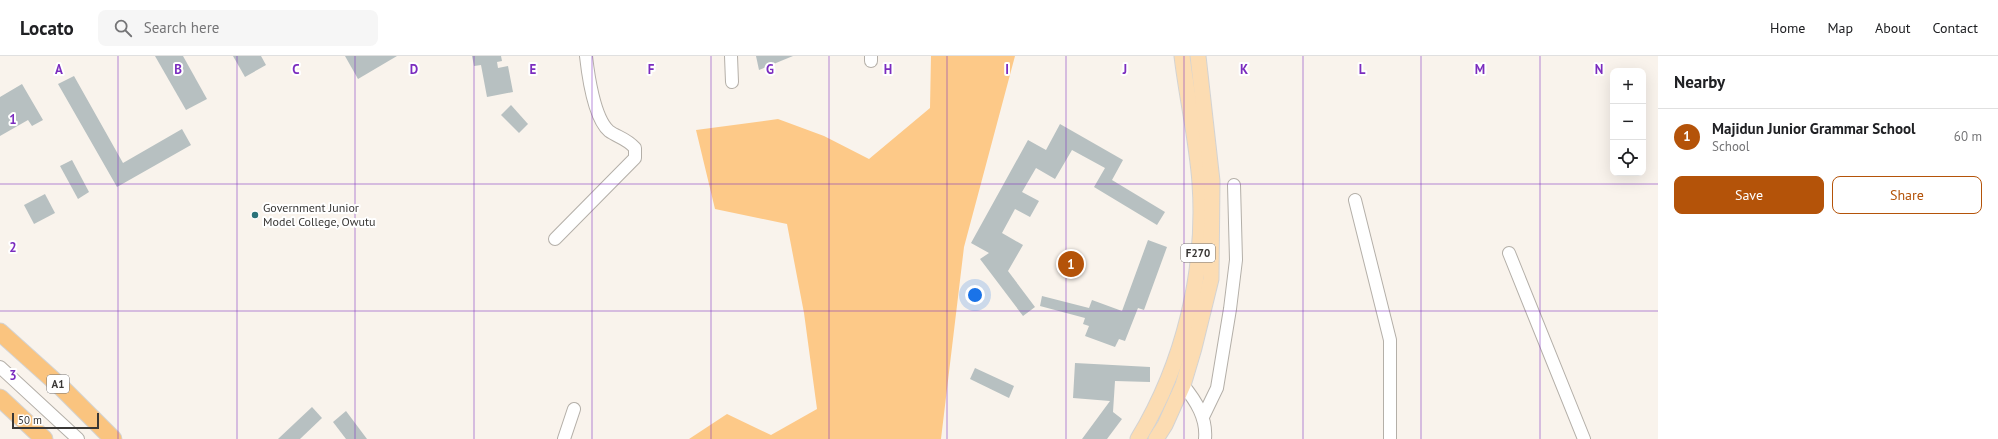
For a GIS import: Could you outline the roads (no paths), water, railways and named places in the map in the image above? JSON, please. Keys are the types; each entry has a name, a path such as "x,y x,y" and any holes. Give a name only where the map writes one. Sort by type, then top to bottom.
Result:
{"highway":[{"name":"A1","path":"0,332 61,387 113,439"},
{"path":"0,398 44,439"}],"main road":[{"name":"F270","path":"1156,439 1165,425 1183,385 1211,279 1212,181 1189,56"},
{"name":"F270","path":"1138,439 1154,412 1182,341 1191,303 1200,244 1200,182 1189,56"}],"street":[{"path":"555,240 635,158 635,148 629,141 609,131 602,121 591,85 586,56"},
{"path":"731,56 732,82"},
{"path":"1203,417 1217,388 1230,309 1236,260 1234,185"},
{"path":"1355,200 1390,340 1390,439"},
{"path":"1509,253 1584,439"},
{"path":"0,367 78,439"},
{"path":"1183,385 1196,402 1203,417 1205,439"},
{"path":"564,439 574,409"}],"place":[{"name":"Government Junior Model College, Owutu","path":"255,215"},
{"name":"Majidun Junior Grammar School","path":"1071,264"}]}
